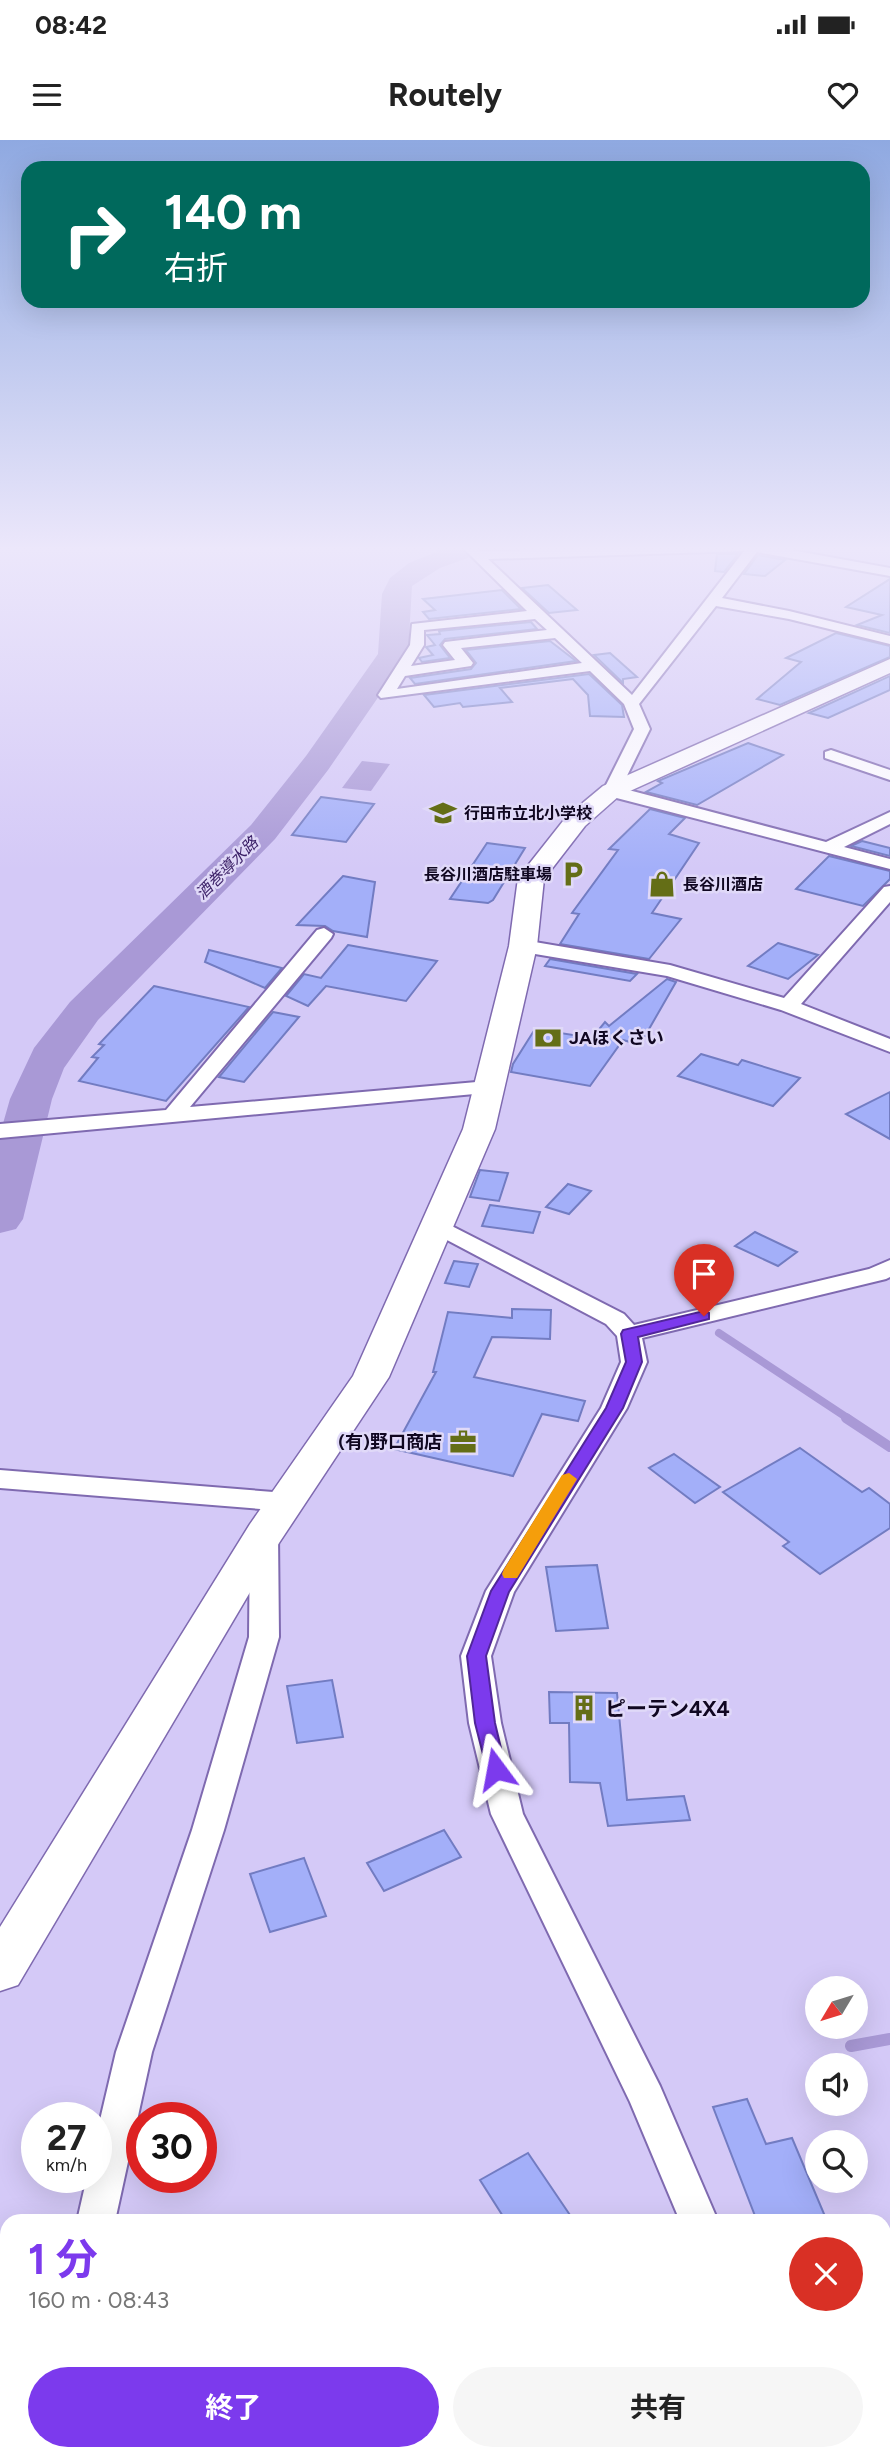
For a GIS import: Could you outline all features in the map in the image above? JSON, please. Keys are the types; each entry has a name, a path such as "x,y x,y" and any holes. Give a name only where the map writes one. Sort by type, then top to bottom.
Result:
{"street":[{"path":"411,654 386,695 593,666"},
{"path":"401,671 466,663 458,654"},
{"path":"581,654 631,702 642,729 611,791"},
{"path":"631,702 638,699 672,654"},
{"path":"0,1970 264,1534 371,1377 479,1129 523,946 531,878 576,821 611,791 890,665"},
{"path":"831,755 890,775"},
{"path":"611,791 890,864"},
{"path":"827,848 890,817"},
{"path":"788,1006 890,891"},
{"path":"171,1117 324,934"},
{"path":"523,946 670,971 788,1006 890,1046"},
{"path":"1,1131 488,1087"},
{"path":"438,1226 615,1319 629,1334 634,1362 614,1408 500,1591 476,1656 485,1723 507,1814 647,2098 696,2214"},
{"path":"629,1334 877,1274 890,1267"},
{"path":"0,1479 286,1502"},
{"path":"98,2214 134,2052 208,1830 264,1637 264,1534"}],"shaded area":[{"path":"362,761 390,764 371,791 342,788"}],"building":[{"path":"447,654 450,658 422,662 419,658"},
{"path":"469,654 567,654 576,661 415,684 410,678 471,669 476,663"},
{"path":"611,654 637,677 623,679 623,683 594,655"},
{"path":"794,654 890,654 890,657 780,705 757,699 801,662 786,658"},
{"path":"589,674 622,705 624,717 590,716 588,695 573,679 500,688 512,702 463,707 460,703 434,707 424,695"},
{"path":"890,676 890,690 828,718 809,713"},
{"path":"748,743 783,755 697,805 646,792 662,783 658,781"},
{"path":"321,797 374,804 346,842 292,835"},
{"path":"650,809 685,818 669,834 699,843 652,913 681,919 649,959 560,944 579,914 572,913 618,850 609,849"},
{"path":"862,841 890,848 890,856 851,846"},
{"path":"487,843 525,848 493,900 488,903 450,899"},
{"path":"829,856 890,871 890,879 863,906 796,889"},
{"path":"343,876 375,882 367,937 333,931 325,926 297,925"},
{"path":"778,943 818,955 788,979 748,966"},
{"path":"348,945 437,961 406,1001 326,986 308,1006 286,996 304,974 321,978"},
{"path":"209,950 282,968 265,988 205,962"},
{"path":"550,959 637,974 630,981 545,966"},
{"path":"667,979 676,982 645,1036 636,1034 630,1042 623,1040 590,1086 511,1072 513,1064 535,1029 592,1038 605,1022 609,1026"},
{"path":"154,986 249,1007 166,1101 79,1081 98,1058 92,1057 104,1045 99,1044"},
{"path":"273,1012 299,1017 244,1082 219,1077"},
{"path":"701,1054 738,1065 742,1060 800,1078 773,1106 678,1076"},
{"path":"890,1092 890,1139 846,1114"},
{"path":"480,1170 508,1173 499,1201 470,1197"},
{"path":"568,1184 591,1191 569,1214 546,1207"},
{"path":"490,1205 540,1212 533,1233 482,1226"},
{"path":"755,1232 797,1252 778,1266 735,1246"},
{"path":"454,1261 478,1264 469,1287 445,1283"},
{"path":"512,1309 551,1310 550,1339 492,1337 474,1377 585,1401 578,1421 542,1414 513,1476 394,1449 436,1372 433,1372 448,1312 512,1318"},
{"path":"800,1448 862,1492 869,1488 890,1504 890,1528 820,1574 783,1546 789,1542 723,1492"},
{"path":"674,1454 720,1487 695,1503 649,1468"},
{"path":"597,1565 608,1628 556,1631 546,1567"},
{"path":"332,1680 343,1737 297,1743 287,1686"},
{"path":"549,1692 617,1693 627,1800 684,1796 690,1820 608,1826 600,1783 570,1782 569,1723 550,1723"},
{"path":"444,1830 461,1857 384,1891 367,1863"},
{"path":"304,1858 326,1916 270,1932 250,1874"},
{"path":"747,2099 766,2144 792,2138 805,2169 805,2193 815,2193 824,2214 754,2214 713,2107"},
{"path":"528,2153 569,2214 502,2214 480,2180"}],"waterway":[{"name":"酒巻導水路","path":"0,1219 31,1099 43,1068 55,1048 84,1011 263,832 317,763 393,654"},
{"path":"719,1333 849,1419"},
{"path":"846,1418 890,1447"},
{"path":"851,2046 890,2039"}],"slow traffic":[{"path":"511,1574 569,1479"}],"place":[{"name":"行田市立北小学校","path":"443,813"},
{"name":"長谷川酒店駐車場","path":"573,874"},
{"name":"長谷川酒店","path":"662,884"},
{"name":"JAほくさい","path":"548,1038"},
{"name":"(有)野口商店","path":"463,1442"},
{"name":"ピーテン4X4","path":"584,1708"}],"route":[{"path":"496,1769 485,1723 476,1656 500,1591 614,1408 634,1362 629,1334 704,1316"}]}
